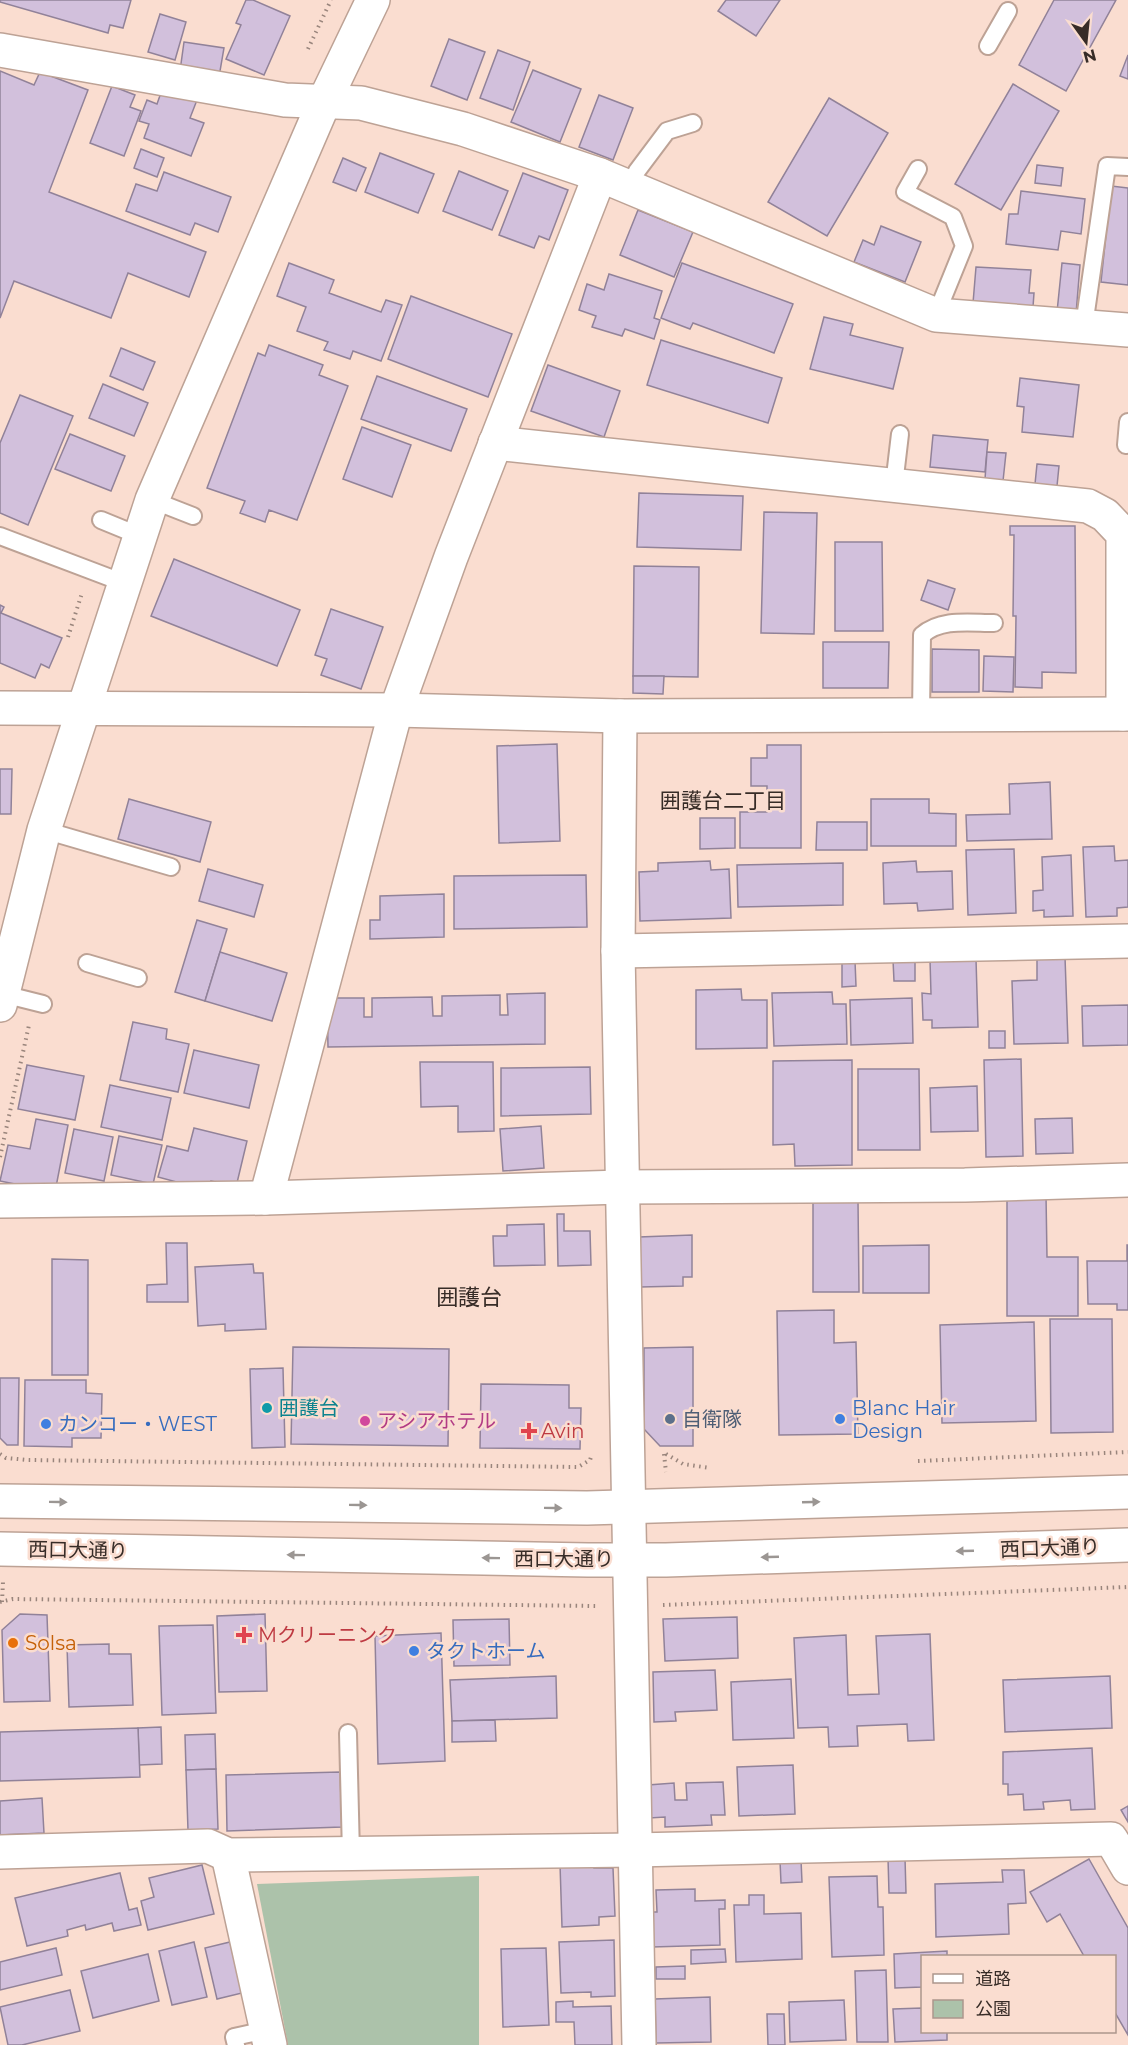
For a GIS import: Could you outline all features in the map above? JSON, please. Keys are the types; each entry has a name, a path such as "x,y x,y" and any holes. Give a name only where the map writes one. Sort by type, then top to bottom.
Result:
{"street":[{"path":"2,1000 44,830 152,500 325,100 373,0"},
{"path":"0,50 285,100 362,102 463,129 614,181 936,315 1128,330"},
{"path":"266,1198 396,710 495,443 614,181"},
{"path":"0,708 396,710 620,716 1125,714 1123,534 1105,515 1088,506 495,443"},
{"path":"620,716 618,951 621,1187 639,2045"},
{"path":"618,951 1128,941"},
{"path":"0,1201 266,1198 621,1187 965,1185 1128,1180"},
{"path":"0,1502 586,1508 1128,1492"},
{"name":"西口大通り","path":"0,1549 666,1560 1128,1545"},
{"path":"0,1852 208,1846 228,1855 351,1854 1111,1839 1128,1868"},
{"path":"228,1855 268,2037"}],"lane":[{"path":"988,46 1008,11"},
{"path":"614,181 637,171 667,131 693,123"},
{"path":"1084,326 1107,165 1128,167"},
{"path":"918,169 905,192 953,217 964,246 936,315"},
{"path":"1126,445 1128,422"},
{"path":"894,485 900,434"},
{"path":"152,500 193,516"},
{"path":"101,520 140,536"},
{"path":"0,536 124,584"},
{"path":"921,715 922,635 930,628 945,623 994,623"},
{"path":"44,830 171,867"},
{"path":"87,963 138,978"},
{"path":"2,1000 43,1004"},
{"path":"348,1733 351,1854"},
{"path":"235,2041 268,2037"}],"path":[{"path":"0,1454 6,1458 28,1460 578,1467 590,1460 594,1445"},
{"path":"913,1461 1128,1452"},
{"path":"666,1454 683,1464 712,1468"},
{"path":"0,1602 13,1599 631,1607 1128,1587"}],"green space":[{"path":"479,1876 479,2045 288,2045 257,1884"}],"building":[{"path":"0,0 131,0 123,28 110,25 108,33 0,2"},
{"path":"246,0 253,0 290,16 264,75 226,59 241,25 236,23"},
{"path":"726,0 780,0 756,36 718,11"},
{"path":"1054,0 1116,0 1066,91 1019,65"},
{"path":"160,14 186,22 175,60 148,52"},
{"path":"449,39 485,52 467,100 431,86"},
{"path":"184,42 224,48 219,77 180,71"},
{"path":"498,50 530,62 513,110 480,98"},
{"path":"1128,55 1128,79 1120,76"},
{"path":"533,70 581,89 560,142 511,122"},
{"path":"0,71 34,85 40,72 88,90 49,192 206,252 189,297 128,273 111,318 14,281 0,318"},
{"path":"1013,84 1059,111 1001,210 955,184"},
{"path":"112,86 135,95 130,107 141,111 124,156 90,143"},
{"path":"163,87 197,100 190,118 204,123 191,156 144,138 149,124 139,121 147,100 157,104"},
{"path":"599,95 633,108 613,160 579,147"},
{"path":"829,98 888,133 827,236 768,202"},
{"path":"141,149 164,158 157,177 134,168"},
{"path":"380,153 434,174 418,213 365,192"},
{"path":"343,158 366,168 356,191 333,182"},
{"path":"1037,165 1063,168 1061,186 1035,183"},
{"path":"459,171 508,191 492,230 443,211"},
{"path":"164,172 231,197 218,232 195,223 190,235 126,211 136,184 157,191"},
{"path":"523,173 568,190 549,240 539,236 534,248 499,235"},
{"path":"1111,186 1128,188 1128,285 1101,282"},
{"path":"1021,191 1085,199 1081,234 1061,231 1058,250 1006,244 1009,214 1018,214"},
{"path":"638,210 693,232 674,277 620,255"},
{"path":"881,226 921,242 905,282 854,262 863,240 874,245"},
{"path":"289,263 334,280 329,293 381,312 386,300 402,305 381,361 353,351 350,359 324,350 328,342 297,331 306,307 277,296"},
{"path":"682,263 793,304 774,353 693,323 690,329 661,318"},
{"path":"1062,263 1080,265 1076,314 1057,312"},
{"path":"976,267 1031,270 1029,293 1034,293 1033,307 973,303"},
{"path":"609,274 662,291 654,318 660,320 654,339 625,329 622,336 592,327 596,316 579,310 587,284 604,290"},
{"path":"411,296 512,334 488,397 388,359"},
{"path":"824,317 853,324 850,335 903,348 893,389 810,369"},
{"path":"661,340 782,378 768,423 647,385"},
{"path":"269,345 323,365 319,375 348,386 297,520 269,510 265,522 240,513 245,501 207,488 258,353 265,356"},
{"path":"121,348 155,362 143,390 110,376"},
{"path":"548,365 620,391 604,437 531,411"},
{"path":"377,376 467,409 451,451 361,419"},
{"path":"1020,378 1079,385 1073,437 1022,432 1024,407 1017,406"},
{"path":"103,384 148,403 134,436 89,418"},
{"path":"20,395 73,416 28,525 0,513 0,443"},
{"path":"362,427 411,445 392,497 343,479"},
{"path":"70,434 125,456 111,491 55,469"},
{"path":"933,435 988,440 985,472 930,467"},
{"path":"987,452 1006,453 1003,481 985,479"},
{"path":"1037,464 1059,466 1057,486 1035,484"},
{"path":"639,493 743,496 741,550 637,547"},
{"path":"764,512 817,513 814,634 761,633"},
{"path":"1010,526 1075,526 1076,673 1042,672 1042,688 1015,687 1014,535 1010,535"},
{"path":"835,542 882,542 883,631 835,631"},
{"path":"174,559 300,610 277,666 151,616"},
{"path":"634,566 699,567 698,677 633,676"},
{"path":"928,580 955,589 948,610 921,600"},
{"path":"0,605 4,607 1,613 62,638 49,668 41,664 35,678 0,663"},
{"path":"331,609 383,627 361,689 321,675 327,659 315,655"},
{"path":"823,642 889,642 888,688 823,688"},
{"path":"932,649 979,650 979,692 932,692"},
{"path":"984,656 1014,657 1013,692 983,691"},
{"path":"633,676 664,676 663,694 633,693"},
{"path":"557,744 560,841 499,843 497,746"},
{"path":"767,745 801,745 801,848 740,848 740,812 767,812 767,786 751,786 751,758 767,758"},
{"path":"0,769 12,769 11,814 0,814"},
{"path":"1050,782 1052,839 967,841 966,815 1010,814 1009,784"},
{"path":"129,799 211,822 200,862 118,839"},
{"path":"871,799 929,799 929,813 956,814 956,846 871,846"},
{"path":"700,818 735,818 735,848 700,849"},
{"path":"817,822 867,822 867,850 816,850"},
{"path":"1114,846 1115,861 1128,860 1128,907 1117,908 1117,916 1086,917 1083,847"},
{"path":"1014,849 1016,913 968,915 966,850"},
{"path":"1071,855 1073,916 1044,917 1044,910 1033,911 1033,891 1043,890 1042,857"},
{"path":"710,861 711,870 729,869 731,918 640,921 639,872 658,871 658,863"},
{"path":"916,861 917,872 952,871 953,909 918,911 917,903 884,904 883,863"},
{"path":"843,863 843,905 738,907 737,865"},
{"path":"208,869 263,885 254,917 199,901"},
{"path":"586,875 587,927 454,929 454,876"},
{"path":"444,894 444,937 370,939 370,920 380,920 380,896"},
{"path":"197,920 227,929 205,1001 175,992"},
{"path":"220,952 287,973 272,1021 205,1001"},
{"path":"1065,957 1068,1043 1014,1044 1012,981 1037,980 1037,958"},
{"path":"915,959 915,981 894,981 893,960"},
{"path":"976,959 978,1027 932,1028 932,1020 923,1020 922,993 931,994 930,960"},
{"path":"855,961 856,986 842,987 842,962"},
{"path":"741,989 742,1000 767,1000 767,1048 696,1049 696,990"},
{"path":"832,992 833,1004 846,1004 847,1044 774,1046 772,993"},
{"path":"545,993 545,1044 328,1047 327,998 364,998 364,1017 372,1017 372,998 432,997 433,1016 442,1016 442,996 500,995 500,1015 508,1015 507,994"},
{"path":"912,998 913,1043 851,1045 850,1000"},
{"path":"1128,1005 1128,1045 1083,1046 1082,1006"},
{"path":"133,1022 167,1029 166,1039 189,1044 178,1092 120,1080"},
{"path":"989,1031 1005,1031 1005,1048 989,1048"},
{"path":"194,1050 259,1065 249,1108 184,1093"},
{"path":"1021,1059 1023,1156 986,1157 984,1060"},
{"path":"852,1060 852,1165 795,1166 794,1144 773,1145 773,1061"},
{"path":"420,1062 493,1062 494,1131 458,1132 458,1106 421,1107"},
{"path":"27,1065 84,1076 75,1120 18,1109"},
{"path":"590,1067 591,1114 501,1116 501,1068"},
{"path":"858,1069 919,1069 920,1150 858,1150"},
{"path":"110,1085 171,1098 162,1140 101,1127"},
{"path":"977,1086 978,1131 931,1132 930,1088"},
{"path":"1072,1118 1073,1153 1036,1154 1035,1119"},
{"path":"36,1119 68,1125 55,1192 0,1181 8,1145 30,1149"},
{"path":"541,1126 544,1168 503,1171 500,1129"},
{"path":"194,1128 247,1141 236,1187 211,1181 210,1186 195,1187 158,1177 167,1146 188,1151"},
{"path":"74,1129 113,1137 104,1181 65,1173"},
{"path":"119,1136 162,1145 153,1184 111,1175"},
{"path":"1046,1195 1047,1257 1078,1257 1078,1316 1007,1316 1007,1196"},
{"path":"813,1201 858,1201 859,1292 813,1292"},
{"path":"557,1214 564,1214 564,1231 590,1231 591,1265 558,1266"},
{"path":"544,1224 545,1265 494,1266 493,1236 507,1236 507,1225"},
{"path":"692,1235 692,1277 683,1277 683,1286 640,1287 639,1237"},
{"path":"166,1243 187,1243 188,1302 147,1302 147,1285 167,1284"},
{"path":"929,1245 929,1293 863,1293 863,1246"},
{"path":"1127,1245 1128,1310 1117,1310 1117,1304 1088,1304 1087,1261 1127,1261"},
{"path":"52,1259 88,1260 88,1375 52,1375"},
{"path":"253,1264 254,1273 263,1273 266,1329 225,1331 225,1324 198,1326 195,1267"},
{"path":"834,1310 834,1343 856,1342 858,1434 779,1435 777,1311"},
{"path":"1050,1319 1112,1319 1113,1432 1051,1433"},
{"path":"1034,1322 1036,1421 942,1423 940,1325"},
{"path":"293,1347 449,1349 448,1446 291,1444"},
{"path":"693,1347 693,1446 660,1446 644,1429 644,1348"},
{"name":"囲護台","path":"283,1368 285,1447 252,1448 250,1369"},
{"path":"0,1378 19,1378 18,1445 7,1445 0,1438"},
{"path":"25,1380 86,1380 86,1393 102,1394 101,1438 72,1438 72,1447 24,1446"},
{"path":"481,1384 569,1385 569,1408 581,1408 580,1449 480,1448"},
{"path":"20,1614 47,1615 50,1701 4,1702 2,1630"},
{"path":"265,1614 267,1691 219,1692 217,1616"},
{"path":"737,1617 738,1658 665,1661 663,1619"},
{"path":"509,1619 510,1665 454,1666 453,1620"},
{"path":"213,1625 216,1713 162,1715 159,1626"},
{"path":"441,1633 445,1761 378,1764 375,1636"},
{"path":"930,1634 934,1740 908,1741 907,1724 857,1726 858,1746 829,1747 828,1727 798,1728 794,1638 846,1635 848,1695 879,1694 876,1636"},
{"path":"109,1644 109,1654 131,1654 133,1705 69,1707 67,1645"},
{"path":"715,1670 717,1710 675,1712 676,1721 654,1722 653,1672"},
{"path":"556,1676 557,1718 452,1721 450,1680"},
{"path":"1110,1676 1112,1728 1005,1732 1003,1680"},
{"path":"791,1679 794,1738 733,1740 731,1682"},
{"path":"495,1720 496,1741 452,1742 452,1721"},
{"path":"161,1727 162,1764 139,1765 138,1728"},
{"path":"138,1728 140,1777 0,1781 0,1732"},
{"path":"215,1734 216,1769 186,1770 185,1735"},
{"path":"1092,1748 1095,1809 1071,1810 1070,1800 1043,1802 1044,1809 1024,1810 1023,1794 1008,1795 1008,1784 1003,1784 1003,1752"},
{"path":"793,1765 795,1814 739,1816 737,1767"},
{"path":"216,1769 218,1829 188,1830 186,1770"},
{"path":"340,1772 342,1827 227,1831 226,1775"},
{"path":"723,1782 725,1815 711,1815 712,1825 665,1827 665,1817 649,1818 648,1785 674,1783 675,1800 687,1800 686,1783"},
{"path":"42,1798 44,1833 0,1835 0,1801"},
{"path":"1128,1806 1128,1822 1121,1810"},
{"path":"888,1858 905,1858 906,1893 889,1893"},
{"path":"1089,1859 1128,1928 1128,2035 1116,2014 1116,1955 1083,1955 1060,1914 1047,1922 1030,1892"},
{"path":"801,1860 802,1882 781,1883 780,1861"},
{"path":"594,1863 594,1868 613,1868 615,1916 599,1917 599,1925 562,1927 560,1864"},
{"path":"202,1865 214,1914 148,1930 141,1901 154,1897 149,1878"},
{"path":"1002,1870 1024,1870 1026,1903 1008,1904 1009,1934 936,1937 935,1884 1003,1882"},
{"path":"120,1873 129,1910 137,1908 141,1925 114,1931 112,1923 86,1930 85,1925 67,1930 68,1936 27,1946 15,1898"},
{"path":"877,1876 878,1907 883,1907 884,1955 832,1957 829,1877"},
{"path":"695,1889 695,1901 725,1900 725,1909 719,1909 720,1945 652,1947 651,1912 657,1912 656,1890"},
{"path":"749,1895 764,1895 764,1914 801,1913 802,1959 736,1962 734,1905 749,1905"},
{"path":"614,1940 615,1996 591,1997 591,1992 561,1993 559,1942"},
{"path":"194,1942 207,1997 172,2005 159,1951"},
{"path":"230,1942 242,1993 217,1999 205,1948"},
{"path":"56,1948 62,1975 0,1990 0,1962"},
{"path":"546,1948 549,2025 503,2027 501,1949"},
{"path":"725,1949 726,1962 691,1964 691,1950"},
{"path":"947,1951 947,1955 921,1955 921,1987 895,1988 894,1954"},
{"path":"148,1954 159,2001 93,2018 81,1971"},
{"path":"685,1966 685,1979 656,1979 656,1967"},
{"path":"886,1970 888,2042 857,2042 855,1971"},
{"path":"70,1990 80,2031 22,2045 8,2045 0,2007"},
{"path":"710,1997 711,2042 656,2043 655,1999"},
{"path":"844,2000 846,2040 790,2042 789,2002"},
{"path":"573,2001 573,2007 611,2006 612,2045 575,2045 574,2022 556,2022 556,2002"},
{"path":"921,2008 921,2033 947,2033 947,2040 895,2042 893,2009"},
{"path":"767,2014 784,2014 785,2045 768,2045"}],"place":[{"name":"囲護台","path":"267,1408"},
{"name":"自衛隊","path":"670,1419"},
{"name":"Blanc Hair Design","path":"840,1419"},
{"name":"アシアホテル","path":"365,1421"},
{"name":"カンコー・WEST","path":"46,1424"},
{"name":"Avin","path":"529,1431"},
{"name":"Mクリーニンク","path":"244,1635"},
{"name":"Solsa","path":"13,1643"},
{"name":"タクトホーム","path":"414,1651"}],"district":[{"name":"囲護台二丁目","path":"723,801"},
{"name":"囲護台","path":"469,1297"}]}
